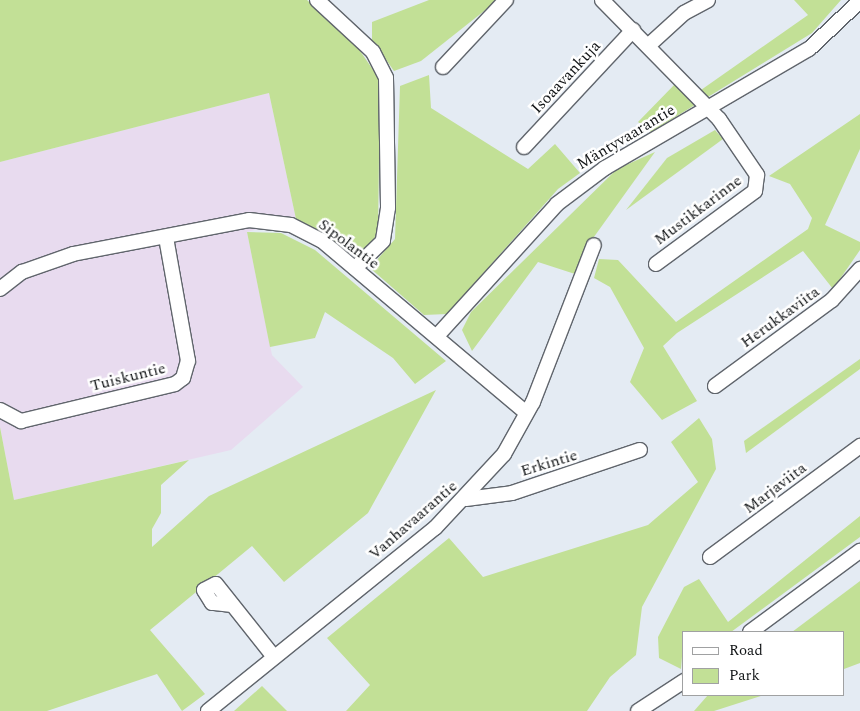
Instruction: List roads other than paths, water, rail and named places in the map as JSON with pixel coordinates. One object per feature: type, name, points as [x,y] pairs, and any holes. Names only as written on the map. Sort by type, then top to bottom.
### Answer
[{"type":"street","points":[[316,0],[374,52],[386,78],[388,208],[383,241],[355,268]]},
{"type":"street","points":[[443,67],[506,0]]},
{"type":"street","points":[[602,0],[649,45],[707,108]]},
{"type":"street","points":[[649,45],[684,13],[708,0]]},
{"type":"street","name":"Mäntyvaarantie","points":[[437,336],[557,204],[605,168],[809,49],[860,0]]},
{"type":"street","name":"Isoaavankuja","points":[[524,147],[633,30]]},
{"type":"street","name":"Mustikkarinne","points":[[656,264],[755,191],[758,184],[752,167],[707,108]]},
{"type":"street","name":"Sipolantie","points":[[0,289],[22,272],[54,259],[249,220],[291,225],[321,240],[525,412]]},
{"type":"street","name":"Tuiskuntie","points":[[0,410],[12,419],[28,420],[175,384],[183,378],[188,361],[166,238]]},
{"type":"street","name":"Vanhavaarantie","points":[[208,711],[466,499],[504,454],[525,412],[533,402],[594,245]]},
{"type":"street","name":"Herukkaviita","points":[[715,386],[832,300],[860,269]]},
{"type":"street","name":"Marjaviita","points":[[710,557],[860,446]]},
{"type":"street","name":"Erkintie","points":[[466,499],[512,493],[640,450]]},
{"type":"street","points":[[751,631],[860,551]]},
{"type":"street","points":[[232,605],[274,657]]},
{"type":"street","points":[[644,710],[682,682]]}]
